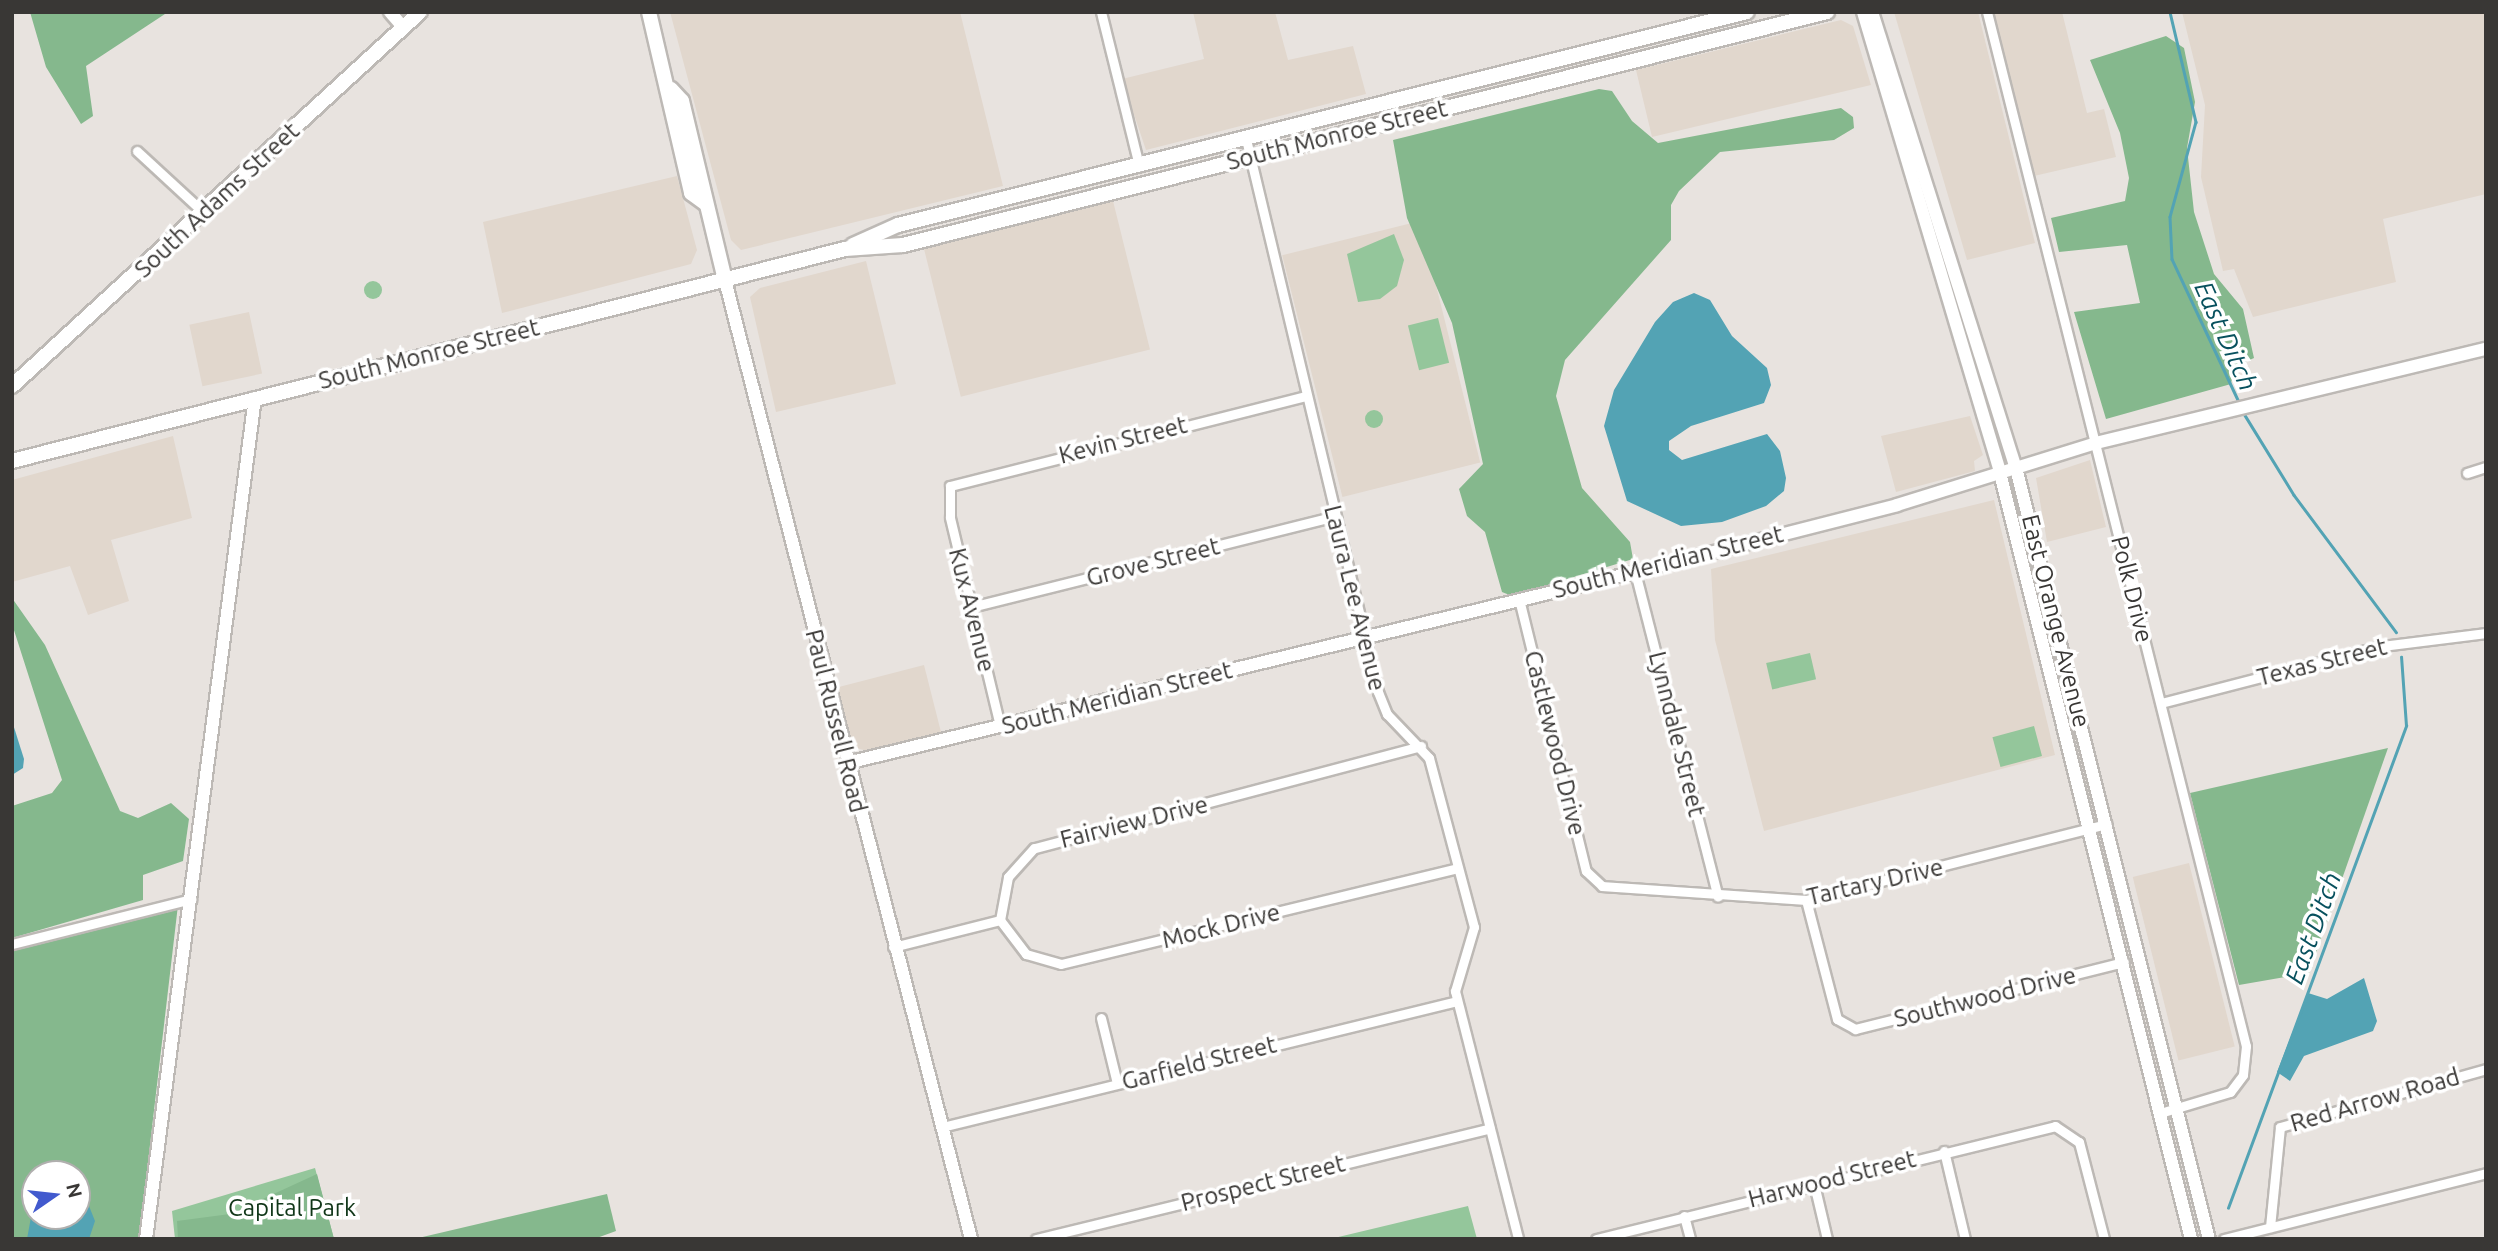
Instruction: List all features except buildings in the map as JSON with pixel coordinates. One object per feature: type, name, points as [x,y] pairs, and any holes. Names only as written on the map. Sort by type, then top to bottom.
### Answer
[{"type":"main road","name":"South Adams Street","points":[[12,386],[421,12]]},
{"type":"main road","name":"Paul Russell Road","points":[[649,12],[671,89],[682,101],[707,188],[705,203],[725,280]]},
{"type":"main road","name":"South Monroe Street","points":[[845,249],[890,227],[1747,12]]},
{"type":"main road","name":"South Monroe Street","points":[[12,461],[845,249],[933,237],[1827,12]]},
{"type":"main road","points":[[1056,187],[1060,205]]},
{"type":"main road","points":[[933,237],[946,213]]},
{"type":"street","points":[[390,12],[404,28]]},
{"type":"street","points":[[1101,12],[1139,166]]},
{"type":"street","name":"East Orange Avenue","points":[[1863,12],[2000,473],[2091,829],[2191,1239]]},
{"type":"street","name":"East Orange Avenue","points":[[1872,12],[2016,468],[2209,1239]]},
{"type":"street","name":"Polk Drive","points":[[1987,12],[2246,1046],[2243,1075],[2231,1092],[2160,1113]]},
{"type":"street","name":"Laura Lee Avenue","points":[[1247,139],[1363,638],[1382,705],[1421,747],[1435,773],[1474,937],[1456,972],[1457,1001],[1518,1239]]},
{"type":"street","points":[[137,151],[202,212]]},
{"type":"street","name":"Paul Russell Road","points":[[725,280],[893,947],[971,1239]]},
{"type":"street","name":"South Meridian Street","points":[[847,763],[1635,572],[2000,473],[2096,443],[2486,349]]},
{"type":"street","name":"Kevin Street","points":[[947,494],[970,478],[1306,396]]},
{"type":"street","points":[[146,1239],[255,398]]},
{"type":"street","points":[[2468,473],[2486,467]]},
{"type":"street","name":"Kux Avenue","points":[[947,494],[1000,726]]},
{"type":"street","name":"Grove Street","points":[[971,607],[1335,516]]},
{"type":"street","name":"Lynndale Street","points":[[1635,572],[1718,897]]},
{"type":"street","name":"Castlewood Drive","points":[[1519,599],[1586,871],[1597,883]]},
{"type":"street","name":"Texas Street","points":[[2161,703],[2382,646],[2421,639],[2486,633]]},
{"type":"street","name":"Fairview Drive","points":[[1000,920],[1008,877],[1034,848],[1421,747]]},
{"type":"street","name":"Tartary Drive","points":[[1597,883],[1718,897],[1806,900],[2107,824]]},
{"type":"street","name":"Mock Drive","points":[[1000,920],[1026,954],[1061,964],[1458,868]]},
{"type":"street","points":[[12,944],[191,899]]},
{"type":"street","name":"Southwood Drive","points":[[1806,900],[1831,1004],[1846,1027],[2124,962]]},
{"type":"street","points":[[893,947],[1000,920]]},
{"type":"street","name":"Garfield Street","points":[[942,1127],[1457,1001]]},
{"type":"street","points":[[1101,1018],[1117,1083]]},
{"type":"street","name":"Red Arrow Road","points":[[2270,1227],[2280,1127],[2486,1069]]},
{"type":"street","name":"Harwood Street","points":[[1596,1239],[2041,1127],[2068,1130],[2083,1152],[2104,1239]]},
{"type":"street","name":"Prospect Street","points":[[1036,1239],[1490,1128]]},
{"type":"street","points":[[1944,1151],[1965,1239]]},
{"type":"street","points":[[2224,1239],[2486,1173]]},
{"type":"street","points":[[1814,1184],[1827,1239]]},
{"type":"street","points":[[1684,1216],[1690,1239]]},
{"type":"shaded area","points":[[670,12],[960,12],[1003,186],[741,250],[731,240]]},
{"type":"shaded area","points":[[1193,12],[1275,12],[1288,60],[1353,46],[1366,94],[1146,150],[1122,79],[1204,59]]},
{"type":"shaded area","points":[[1894,12],[1978,12],[2035,243],[1967,260]]},
{"type":"shaded area","points":[[1993,12],[2062,12],[2087,113],[2104,109],[2116,157],[2034,176]]},
{"type":"shaded area","points":[[2182,12],[2486,12],[2486,194],[2383,219],[2396,282],[2253,317],[2234,269],[2223,271],[2201,177],[2205,105]]},
{"type":"shaded area","points":[[1841,20],[1853,26],[1871,85],[1652,137],[1636,70]]},
{"type":"shaded area","points":[[677,176],[697,250],[691,264],[502,313],[483,222]]},
{"type":"shaded area","points":[[1113,201],[1150,349],[961,397],[924,248]]},
{"type":"shaded area","points":[[1420,221],[1480,463],[1342,497],[1282,255]]},
{"type":"shaded area","points":[[866,261],[896,384],[776,412],[750,297],[760,288]]},
{"type":"shaded area","points":[[249,312],[262,374],[202,386],[189,325]]},
{"type":"shaded area","points":[[1970,416],[1983,455],[1974,461],[1975,471],[1896,492],[1881,436]]},
{"type":"shaded area","points":[[173,436],[192,518],[111,540],[129,601],[88,615],[70,566],[12,582],[12,480]]},
{"type":"shaded area","points":[[2090,460],[2106,527],[2047,542],[2036,478]]},
{"type":"shaded area","points":[[1994,500],[2055,755],[1764,831],[1715,640],[1711,569]]},
{"type":"shaded area","points":[[924,665],[942,736],[871,752],[853,747],[835,688]]},
{"type":"shaded area","points":[[2189,863],[2235,1046],[2178,1060],[2133,877]]},
{"type":"green space","points":[[30,12],[168,12],[86,66],[93,116],[81,124],[46,67]]},
{"type":"green space","points":[[2166,36],[2184,48],[2195,102],[2187,148],[2194,212],[2214,274],[2243,309],[2254,358],[2234,367],[2231,384],[2106,419],[2074,312],[2140,303],[2127,245],[2059,252],[2051,218],[2125,201],[2129,178],[2120,133],[2090,60]]},
{"type":"green space","points":[[1599,89],[1612,91],[1632,121],[1658,143],[1841,108],[1853,117],[1854,128],[1834,140],[1720,152],[1679,191],[1671,205],[1671,240],[1565,360],[1556,396],[1582,488],[1630,542],[1633,559],[1512,596],[1502,592],[1485,532],[1467,516],[1459,489],[1483,464],[1452,323],[1407,218],[1393,140]]},
{"type":"green space","points":[[1394,234],[1404,260],[1397,286],[1380,299],[1358,302],[1347,254]]},
{"type":"green space","points":[[369,281],[377,281],[382,290],[380,297],[369,299],[364,294],[364,286]]},
{"type":"green space","points":[[1438,318],[1449,363],[1419,370],[1408,325]]},
{"type":"green space","points":[[1370,410],[1378,410],[1383,419],[1381,426],[1370,428],[1365,423],[1365,415]]},
{"type":"green space","points":[[12,598],[45,645],[120,811],[138,818],[171,803],[189,819],[183,861],[143,875],[143,900],[12,938],[12,806],[52,793],[62,780],[12,624]]},
{"type":"green space","points":[[1810,653],[1816,679],[1772,689],[1766,663]]},
{"type":"green space","points":[[2034,726],[2042,756],[2000,767],[1992,737]]},
{"type":"green space","points":[[2388,748],[2309,973],[2239,985],[2190,793]]},
{"type":"green space","points":[[178,905],[139,1239],[12,1239],[12,949]]},
{"type":"green space","name":"Capital Park","points":[[315,1168],[334,1239],[175,1239],[172,1211]]},
{"type":"green space","name":"Capital Park","points":[[317,1174],[334,1239],[178,1239],[177,1221],[230,1214]]},
{"type":"green space","name":"Capital Park","points":[[607,1194],[616,1231],[594,1239],[414,1239]]},
{"type":"green space","points":[[1468,1206],[1477,1239],[1330,1239]]},
{"type":"water","points":[[1694,293],[1710,300],[1732,336],[1767,368],[1771,385],[1764,403],[1691,426],[1669,441],[1669,450],[1682,460],[1767,434],[1780,451],[1786,478],[1784,491],[1766,506],[1722,522],[1681,526],[1627,501],[1604,426],[1614,390],[1655,322],[1673,302]]},
{"type":"water","points":[[12,721],[24,759],[23,768],[12,775]]},
{"type":"water","points":[[2364,978],[2377,1021],[2373,1031],[2304,1056],[2290,1081],[2277,1072],[2308,993],[2327,999]]},
{"type":"water","points":[[91,1211],[95,1221],[89,1239],[27,1239],[29,1230],[91,1230]]},
{"type":"waterway","name":"East Ditch","points":[[2170,12],[2196,122],[2170,217],[2172,259],[2241,406]]},
{"type":"waterway","name":"East Ditch","points":[[2243,412],[2294,495],[2396,632]]},
{"type":"waterway","name":"East Ditch","points":[[2228,1208],[2406,726],[2401,657]]}]
